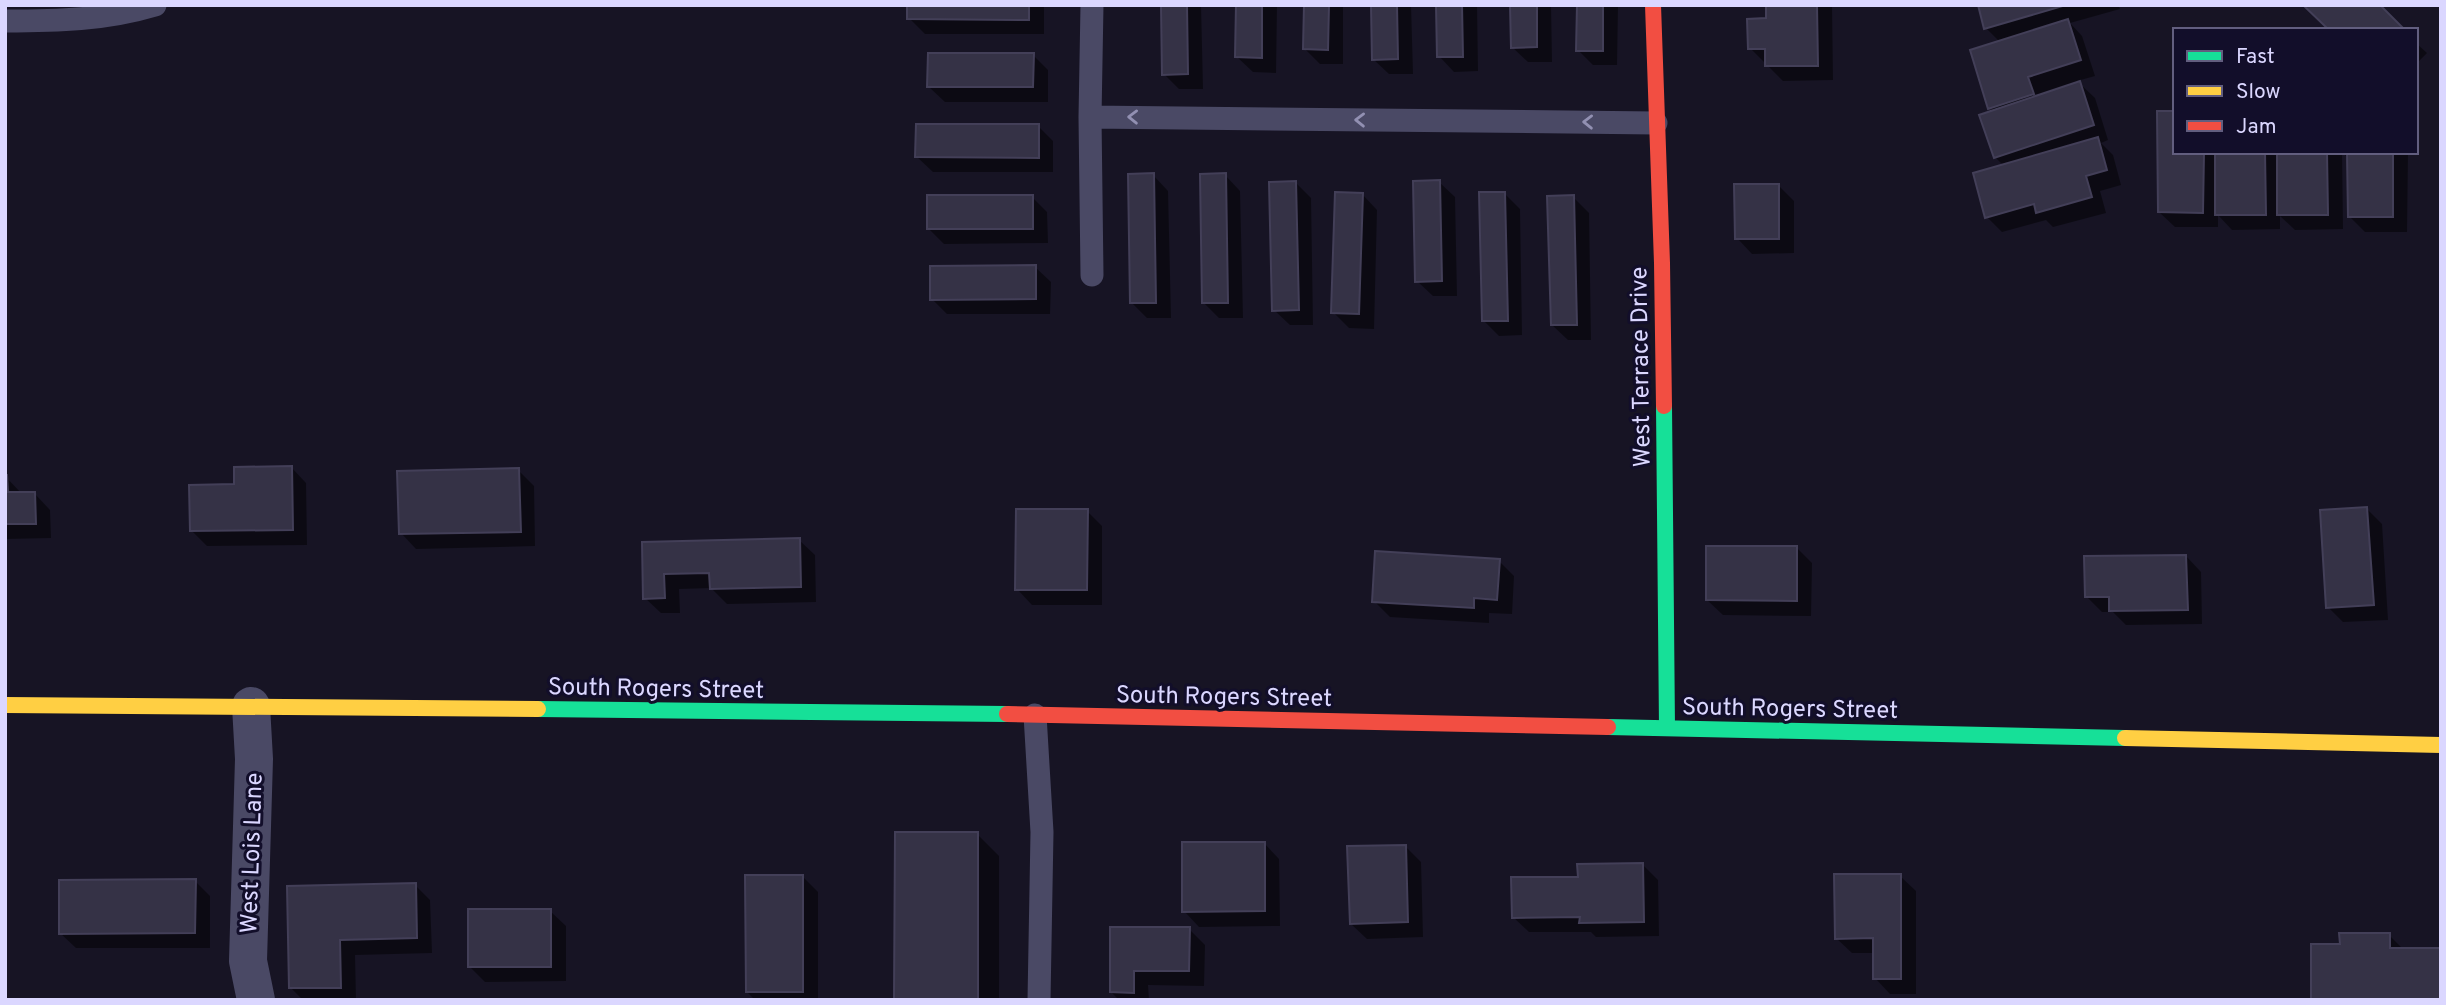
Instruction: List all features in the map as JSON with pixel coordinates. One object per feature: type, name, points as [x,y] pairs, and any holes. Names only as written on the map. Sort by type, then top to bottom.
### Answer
[{"type":"street","name":"West Terrace Drive","points":[[1653,5],[1662,263],[1667,728]]},
{"type":"street","name":"South Rogers Street","points":[[5,705],[1035,715],[2441,745]]},
{"type":"street","name":"West Lois Lane","points":[[251,706],[254,759],[248,961],[256,1000]]},
{"type":"lane","points":[[5,21],[78,20],[127,13],[155,5]]},
{"type":"lane","points":[[1092,5],[1092,275]]},
{"type":"lane","points":[[1090,117],[1656,123]]},
{"type":"lane","points":[[1035,715],[1042,832],[1039,1000]]},
{"type":"building","points":[[907,5],[1029,5],[1029,20],[907,19]]},
{"type":"building","points":[[1161,5],[1187,5],[1188,74],[1162,75]]},
{"type":"building","points":[[1236,5],[1262,5],[1262,58],[1235,57]]},
{"type":"building","points":[[1304,5],[1329,5],[1328,50],[1303,49]]},
{"type":"building","points":[[1371,5],[1397,5],[1398,59],[1372,60]]},
{"type":"building","points":[[1436,5],[1462,5],[1463,57],[1437,57]]},
{"type":"building","points":[[1510,5],[1537,5],[1537,47],[1511,48]]},
{"type":"building","points":[[1577,5],[1603,5],[1603,51],[1576,51]]},
{"type":"building","points":[[1766,5],[1817,5],[1818,66],[1765,66],[1765,49],[1748,49],[1747,19],[1766,18]]},
{"type":"building","points":[[1978,5],[2066,5],[1984,29]]},
{"type":"building","points":[[2303,5],[2380,5],[2403,28],[2327,28]]},
{"type":"building","points":[[2068,19],[2081,60],[2028,77],[2034,94],[1988,109],[1970,50]]},
{"type":"building","points":[[928,53],[1034,53],[1033,87],[927,87]]},
{"type":"building","points":[[2080,81],[2094,125],[1994,158],[1979,115]]},
{"type":"building","points":[[2157,111],[2173,111],[2173,154],[2204,154],[2203,213],[2158,212]]},
{"type":"building","points":[[916,124],[1039,124],[1039,158],[915,157]]},
{"type":"building","points":[[2098,137],[2107,170],[2086,176],[2092,197],[2036,213],[2034,204],[1985,218],[1973,173]]},
{"type":"building","points":[[2215,154],[2265,154],[2266,215],[2215,215]]},
{"type":"building","points":[[2277,154],[2327,154],[2328,215],[2277,215]]},
{"type":"building","points":[[2347,154],[2393,154],[2393,217],[2348,217]]},
{"type":"building","points":[[1154,173],[1156,303],[1130,303],[1128,174]]},
{"type":"building","points":[[1226,173],[1228,303],[1202,303],[1200,174]]},
{"type":"building","points":[[1440,180],[1442,281],[1415,282],[1413,181]]},
{"type":"building","points":[[1296,181],[1299,310],[1272,311],[1269,182]]},
{"type":"building","points":[[1734,184],[1779,184],[1779,239],[1735,239]]},
{"type":"building","points":[[1335,192],[1363,193],[1359,314],[1331,313]]},
{"type":"building","points":[[1479,192],[1505,192],[1508,321],[1482,321]]},
{"type":"building","points":[[927,195],[1033,195],[1033,229],[927,229]]},
{"type":"building","points":[[1574,195],[1577,325],[1551,325],[1547,196]]},
{"type":"building","points":[[1036,265],[1036,299],[930,300],[930,266]]},
{"type":"building","points":[[292,466],[293,530],[190,531],[189,485],[234,484],[234,467]]},
{"type":"building","points":[[519,468],[521,532],[399,534],[397,471]]},
{"type":"building","points":[[5,475],[8,492],[35,492],[36,524],[5,524]]},
{"type":"building","points":[[2367,507],[2374,605],[2326,608],[2320,510]]},
{"type":"building","points":[[1016,509],[1088,509],[1087,590],[1015,590]]},
{"type":"building","points":[[800,538],[801,587],[710,589],[709,573],[664,574],[665,598],[643,599],[642,542]]},
{"type":"building","points":[[1706,546],[1797,546],[1797,601],[1706,600]]},
{"type":"building","points":[[1375,551],[1500,559],[1497,600],[1474,598],[1474,608],[1372,602]]},
{"type":"building","points":[[2186,555],[2188,610],[2109,611],[2109,597],[2085,597],[2084,556]]},
{"type":"building","points":[[895,832],[978,832],[978,1000],[894,1000]]},
{"type":"building","points":[[1182,842],[1265,842],[1265,911],[1182,912]]},
{"type":"building","points":[[1406,845],[1408,922],[1350,924],[1347,846]]},
{"type":"building","points":[[1643,863],[1644,922],[1579,923],[1580,917],[1512,918],[1511,877],[1578,877],[1577,864]]},
{"type":"building","points":[[1834,874],[1901,874],[1901,979],[1873,979],[1873,938],[1835,939]]},
{"type":"building","points":[[745,875],[803,875],[803,992],[746,992]]},
{"type":"building","points":[[196,879],[195,933],[59,934],[59,880]]},
{"type":"building","points":[[416,883],[417,938],[340,940],[341,988],[289,988],[287,886]]},
{"type":"building","points":[[468,909],[551,909],[551,967],[468,967]]},
{"type":"building","points":[[1110,927],[1190,927],[1189,971],[1134,971],[1134,993],[1110,992]]},
{"type":"building","points":[[2339,933],[2390,933],[2390,948],[2441,948],[2441,1000],[2311,1000],[2311,944],[2340,944]]},
{"type":"traffic: fast","points":[[1664,406],[1667,728]]},
{"type":"traffic: fast","points":[[538,709],[1007,714]]},
{"type":"traffic: fast","points":[[1608,727],[2125,738]]},
{"type":"traffic: slow","points":[[5,705],[538,709]]},
{"type":"traffic: slow","points":[[2125,738],[2441,745]]},
{"type":"traffic: jam","points":[[1653,5],[1664,406]]},
{"type":"traffic: jam","points":[[1007,714],[1608,727]]}]
